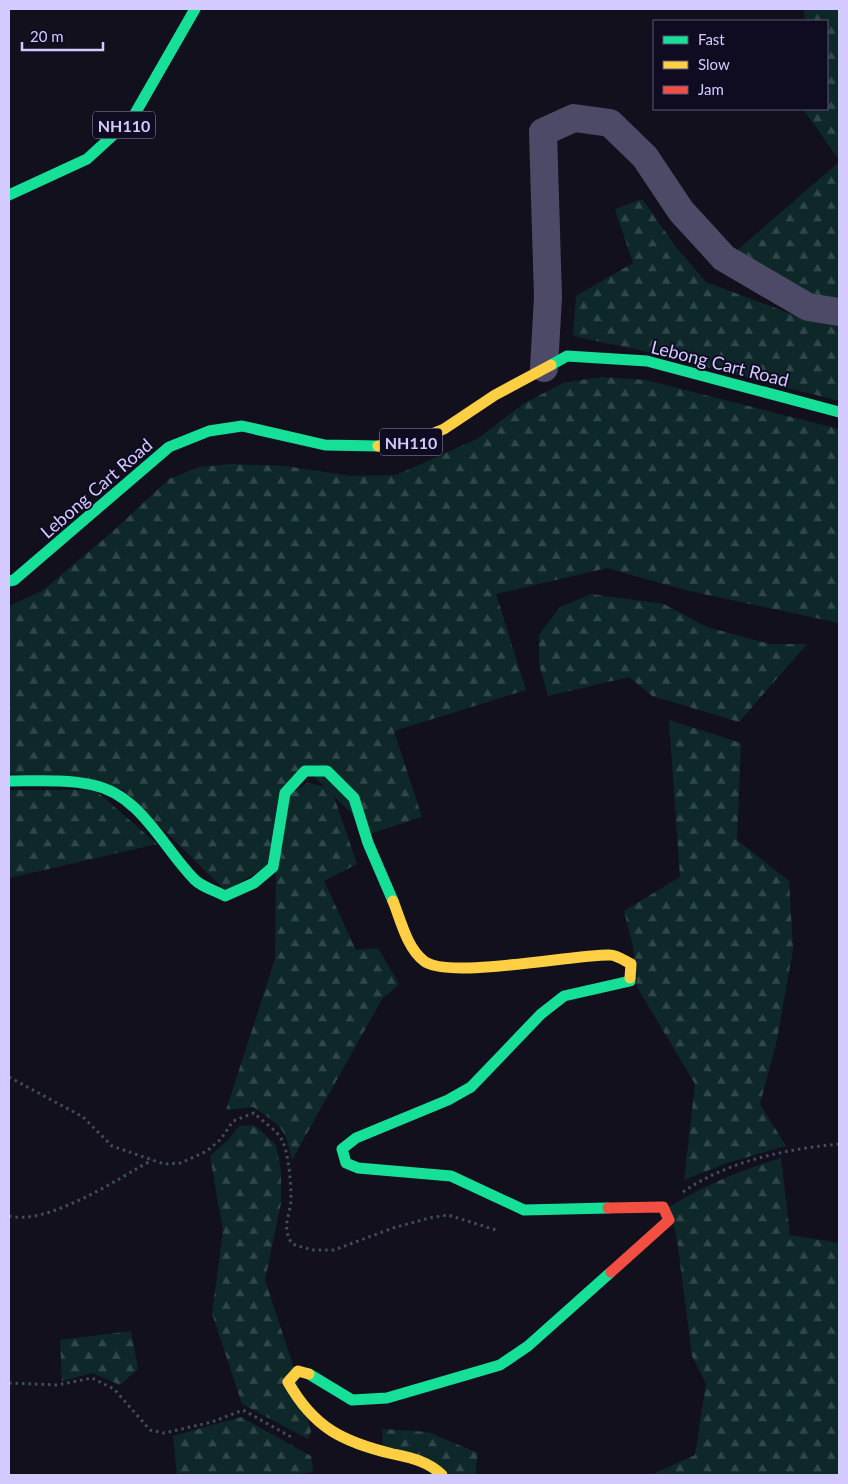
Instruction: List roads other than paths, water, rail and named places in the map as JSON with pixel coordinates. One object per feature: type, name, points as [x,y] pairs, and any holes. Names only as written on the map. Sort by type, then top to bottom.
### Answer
[{"type":"main road","name":"NH110","points":[[9,196],[87,159],[132,117],[195,9]]},
{"type":"main road","name":"Lebong Cart Road","points":[[9,581],[14,580],[48,553],[169,447],[209,431],[242,426],[326,445],[402,446],[444,429],[495,395],[566,356],[647,361],[839,412]]},
{"type":"main road","points":[[9,781],[50,781],[94,785],[124,799],[150,824],[196,882],[226,896],[254,883],[273,867],[285,793],[305,771],[327,771],[354,798],[368,843],[413,950],[426,963],[446,968],[516,965],[612,955],[631,964],[630,981],[564,996],[535,1020],[471,1087],[448,1100],[356,1138],[342,1148],[346,1163],[358,1169],[433,1172],[453,1176],[524,1210],[662,1207],[669,1220],[528,1346],[500,1364],[387,1398],[352,1400],[314,1375],[298,1371],[288,1382],[298,1402],[321,1426],[352,1444],[420,1460],[442,1475]]},
{"type":"street","points":[[544,368],[548,297],[543,132],[574,118],[610,123],[645,157],[681,210],[724,258],[808,307],[839,312]]}]
